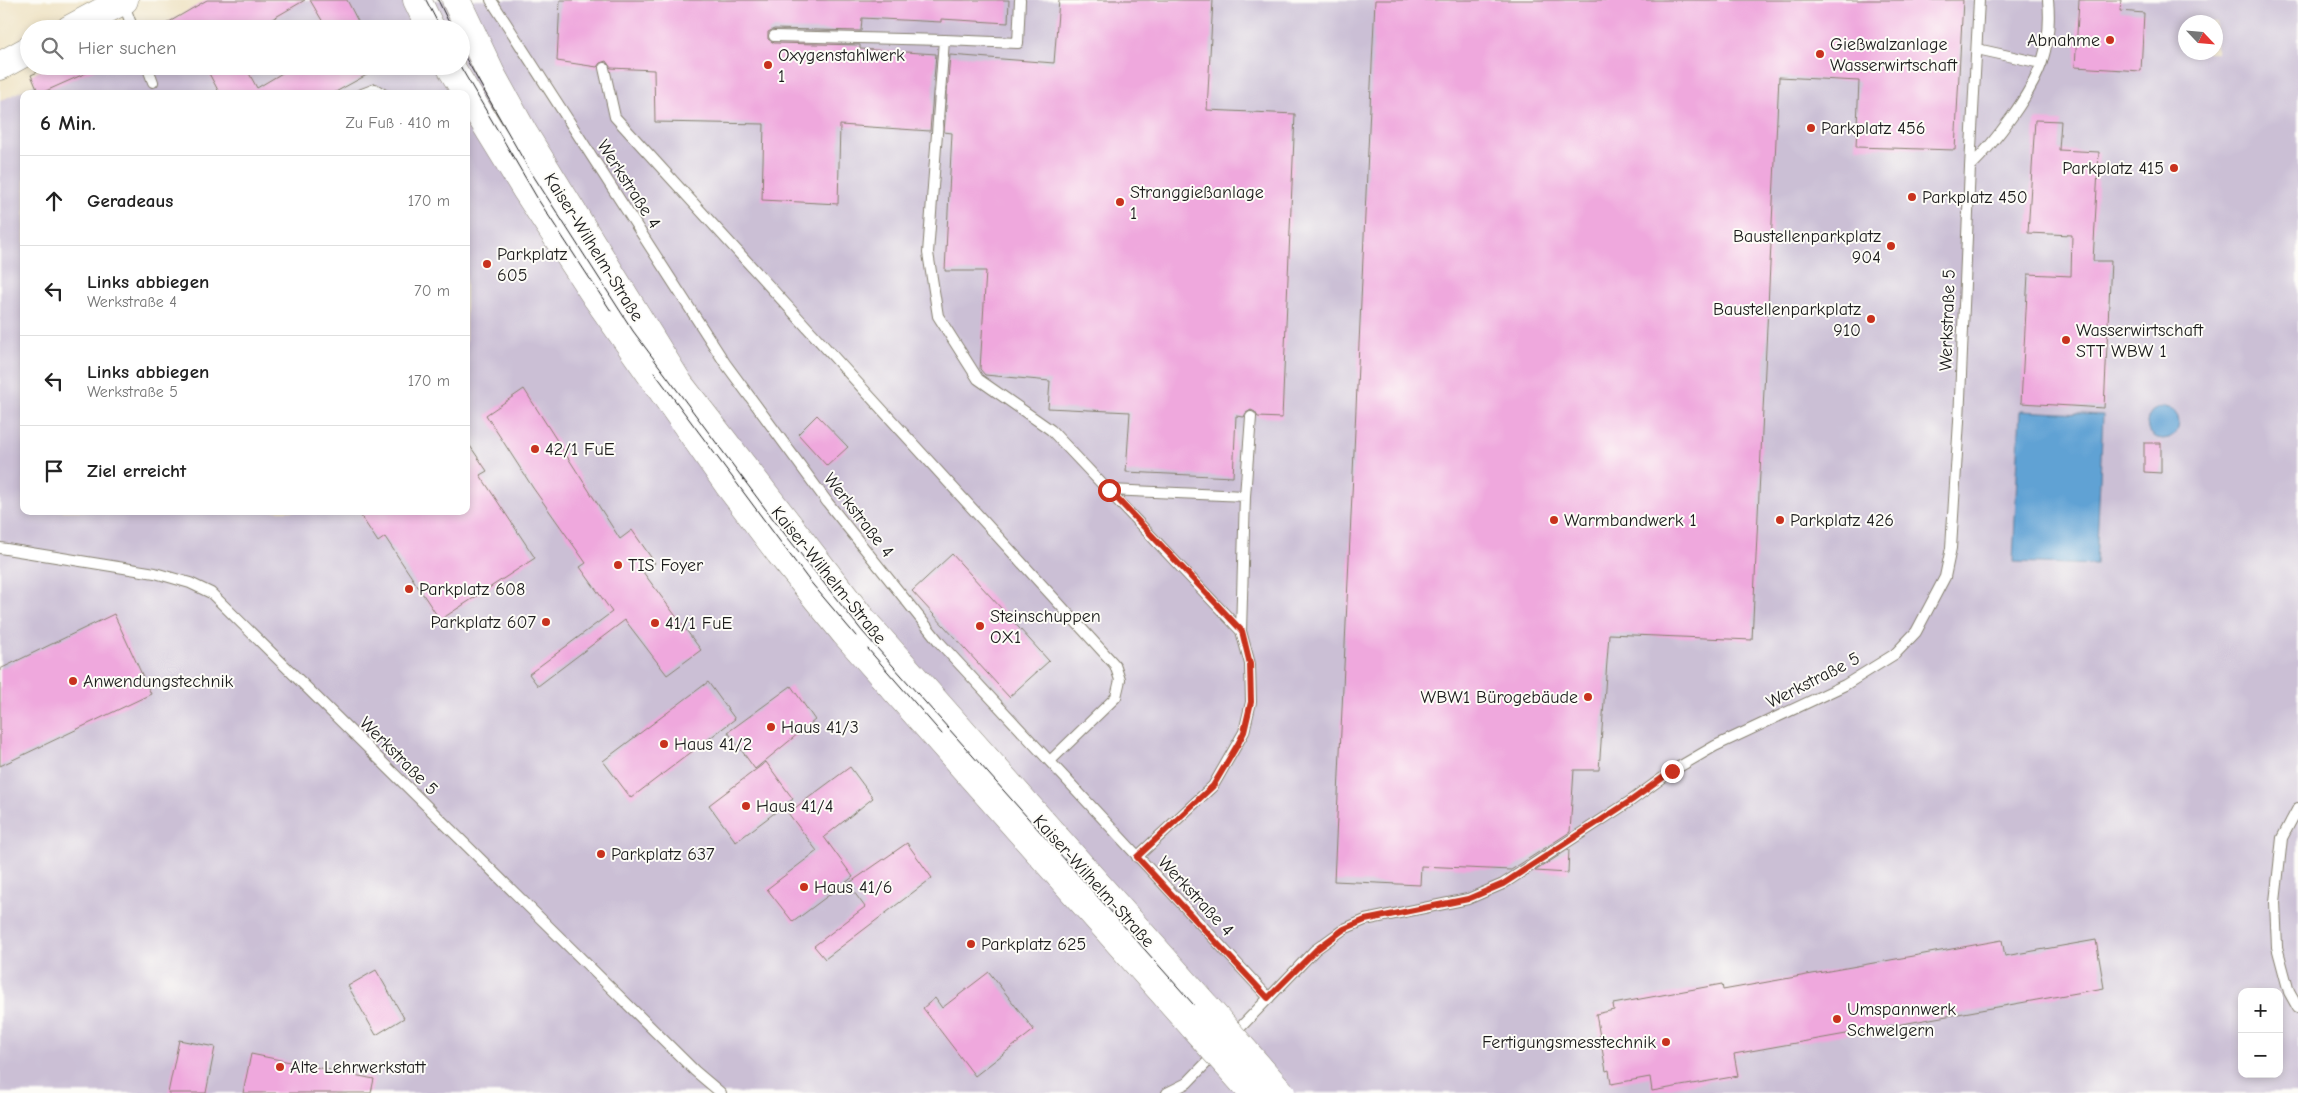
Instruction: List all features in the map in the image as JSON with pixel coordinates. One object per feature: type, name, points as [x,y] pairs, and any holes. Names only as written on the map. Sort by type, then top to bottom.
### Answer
[{"type":"main road","points":[[87,20],[124,0]]},
{"type":"main road","points":[[417,0],[427,20]]},
{"type":"main road","name":"Kaiser-Wilhelm-Straße","points":[[456,0],[465,20]]},
{"type":"main road","name":"Kaiser-Wilhelm-Straße","points":[[470,30],[491,74],[524,134],[680,384],[860,617],[1200,1017],[1253,1093]]},
{"type":"main road","points":[[0,66],[20,55]]},
{"type":"main road","name":"Kaiser-Wilhelm-Straße","points":[[456,75],[465,90]]},
{"type":"main road","name":"Kaiser-Wilhelm-Straße","points":[[470,99],[525,188],[597,298],[728,484],[780,553],[845,633],[1200,1017],[1282,1093]]},
{"type":"lane","points":[[124,0],[130,20]]},
{"type":"lane","name":"Werkstraße 4","points":[[491,0],[731,371],[828,503],[940,643],[1268,998]]},
{"type":"lane","points":[[774,36],[1018,43],[1020,0]]},
{"type":"lane","name":"Werkstraße 5","points":[[1167,1093],[1187,1083],[1316,950],[1344,929],[1365,920],[1468,899],[1503,884],[1632,800],[1672,771],[1715,746],[1845,685],[1896,654],[1916,632],[1945,577],[1951,548],[1959,421],[1979,0]]},
{"type":"lane","points":[[1970,167],[1991,146],[2026,92],[2042,63],[2047,42],[2048,0]]},
{"type":"lane","points":[[944,40],[928,253],[938,316],[978,379],[1051,430],[1242,631]]},
{"type":"lane","points":[[1977,49],[2042,63]]},
{"type":"lane","points":[[604,68],[615,117],[1115,665],[1120,680],[1116,697],[1050,762]]},
{"type":"lane","points":[[150,75],[153,82]]},
{"type":"lane","points":[[1137,857],[1213,786],[1244,732],[1251,702],[1250,664],[1242,631],[1250,417]]},
{"type":"lane","points":[[1109,490],[1246,496]]},
{"type":"lane","name":"Werkstraße 5","points":[[0,548],[155,573],[190,583],[211,593],[695,1071],[721,1093]]},
{"type":"lane","points":[[2298,808],[2282,838],[2275,902],[2277,947],[2289,992],[2298,1008]]},
{"type":"shaded area","points":[[207,0],[2298,0],[2298,1093],[0,1093],[0,101],[20,92],[20,515],[470,515],[470,90],[23,90],[55,75],[470,75],[470,20],[172,20]]},
{"type":"water","points":[[2163,407],[2169,408],[2174,412],[2178,417],[2178,429],[2174,434],[2169,438],[2163,439],[2157,438],[2152,434],[2148,429],[2147,423],[2148,417],[2152,412],[2157,408]]},
{"type":"water","points":[[2020,411],[2103,415],[2096,565],[2013,562]]},
{"type":"building","points":[[207,0],[305,0],[271,20],[173,20]]},
{"type":"building","points":[[310,0],[347,0],[357,20],[322,20]]},
{"type":"building","name":"Oxygenstahlwerk 1","points":[[560,0],[1009,0],[1008,23],[941,19],[941,22],[862,18],[861,31],[774,29],[768,32],[768,39],[774,43],[860,45],[860,49],[936,54],[930,131],[840,125],[838,204],[762,200],[764,124],[655,122],[654,70],[611,68],[606,61],[600,63],[597,67],[557,61]]},
{"type":"building","name":"Stranggießanlage 1","points":[[1059,0],[1213,0],[1207,110],[1295,114],[1282,418],[1258,417],[1251,410],[1244,417],[1236,416],[1233,477],[1126,472],[1130,412],[1048,408],[1050,381],[985,375],[980,369],[986,271],[945,271],[952,133],[944,132],[950,55],[1054,63]]},
{"type":"building","name":"Warmbandwerk 1","points":[[1375,0],[1963,0],[1955,150],[1856,147],[1859,81],[1779,77],[1752,640],[1609,634],[1599,770],[1574,770],[1570,832],[1511,870],[1421,866],[1420,885],[1334,881]]},
{"type":"building","name":"Abnahme","points":[[2079,0],[2121,0],[2120,11],[2144,13],[2141,71],[2075,67]]},
{"type":"building","points":[[31,75],[82,75],[48,90],[37,90]]},
{"type":"building","points":[[210,75],[250,75],[257,88],[279,75],[367,75],[339,90],[218,90]]},
{"type":"building","name":"Wasserwirtschaft STT WBW 1","points":[[2035,120],[2061,121],[2059,150],[2099,152],[2093,261],[2111,261],[2104,408],[2021,403],[2028,274],[2071,276],[2072,235],[2028,233]]},
{"type":"building","points":[[524,389],[620,539],[632,530],[655,563],[643,572],[701,650],[667,675],[625,620],[538,686],[529,674],[612,612],[580,567],[586,563],[533,488],[486,415]]},
{"type":"building","points":[[817,415],[848,447],[827,466],[798,434]]},
{"type":"building","points":[[2144,443],[2161,443],[2161,473],[2144,472]]},
{"type":"building","points":[[470,446],[487,471],[480,475],[535,558],[440,620],[385,537],[378,542],[361,516],[470,515]]},
{"type":"building","name":"Steinschuppen OX1","points":[[952,554],[1049,661],[1009,697],[912,591]]},
{"type":"building","name":"Anwendungstechnik","points":[[114,614],[151,694],[0,766],[0,669]]},
{"type":"building","name":"Haus 41/2","points":[[708,682],[735,719],[631,798],[603,761]]},
{"type":"building","name":"Haus 41/3","points":[[791,686],[815,720],[755,769],[728,732]]},
{"type":"building","name":"Haus 41/4","points":[[766,762],[793,799],[736,842],[709,805]]},
{"type":"building","points":[[850,767],[873,798],[824,837],[853,877],[793,922],[767,889],[817,851],[788,813]]},
{"type":"building","points":[[907,843],[932,878],[825,959],[814,946],[865,907],[848,884]]},
{"type":"building","points":[[1569,849],[1568,873],[1535,871]]},
{"type":"building","name":"Umspannwerk Schwelgern","points":[[2002,940],[2005,956],[2096,940],[2104,988],[1734,1054],[1738,1076],[1652,1091],[1650,1077],[1611,1084],[1609,1070],[1606,1071],[1596,1014],[1614,1010],[1613,1004],[1722,984],[1723,990]]},
{"type":"building","points":[[376,970],[404,1018],[376,1035],[348,986]]},
{"type":"building","points":[[989,972],[1034,1030],[975,1076],[923,1008],[935,998],[942,1008]]},
{"type":"building","points":[[179,1040],[215,1047],[206,1093],[168,1093]]},
{"type":"building","name":"Alte Lehrwerkstatt","points":[[251,1054],[374,1079],[371,1093],[243,1093]]},
{"type":"tram line","points":[[426,0],[436,20]]},
{"type":"tram line","points":[[438,0],[448,20]]},
{"type":"tram line","points":[[470,66],[527,166],[633,331],[776,523],[862,631],[1272,1093]]},
{"type":"tram line","points":[[465,75],[539,201],[611,311]]},
{"type":"tram line","points":[[654,372],[808,579],[856,636]]},
{"type":"tram line","points":[[868,649],[942,734]]},
{"type":"place","name":"Abnahme","points":[[2110,40]]},
{"type":"place","name":"Gießwalzanlage Wasserwirtschaft","points":[[1820,54]]},
{"type":"place","name":"Oxygenstahlwerk 1","points":[[768,65]]},
{"type":"place","name":"Parkplatz 456","points":[[1811,128]]},
{"type":"place","name":"Parkplatz 415","points":[[2174,168]]},
{"type":"place","name":"Parkplatz 450","points":[[1912,197]]},
{"type":"place","name":"Stranggießanlage 1","points":[[1120,202]]},
{"type":"place","name":"Baustellenparkplatz 904","points":[[1891,246]]},
{"type":"place","name":"Parkplatz 605","points":[[487,264]]},
{"type":"place","name":"Baustellenparkplatz 910","points":[[1871,319]]},
{"type":"place","name":"Wasserwirtschaft STT WBW 1","points":[[2066,340]]},
{"type":"place","name":"42/1 FuE","points":[[535,449]]},
{"type":"place","name":"Warmbandwerk 1","points":[[1554,520]]},
{"type":"place","name":"Parkplatz 426","points":[[1780,520]]},
{"type":"place","name":"TIS Foyer","points":[[618,565]]},
{"type":"place","name":"Parkplatz 608","points":[[409,589]]},
{"type":"place","name":"Parkplatz 607","points":[[546,622]]},
{"type":"place","name":"41/1 FuE","points":[[655,623]]},
{"type":"place","name":"Steinschuppen OX1","points":[[980,626]]},
{"type":"place","name":"Anwendungstechnik","points":[[73,681]]},
{"type":"place","name":"WBW1 Bürogebäude","points":[[1588,697]]},
{"type":"place","name":"Haus 41/3","points":[[771,727]]},
{"type":"place","name":"Haus 41/2","points":[[664,744]]},
{"type":"place","name":"Haus 41/4","points":[[746,806]]},
{"type":"place","name":"Parkplatz 637","points":[[601,854]]},
{"type":"place","name":"Haus 41/6","points":[[804,887]]},
{"type":"place","name":"Parkplatz 625","points":[[971,944]]},
{"type":"place","name":"Umspannwerk Schwelgern","points":[[1837,1019]]},
{"type":"place","name":"Fertigungsmesstechnik","points":[[1666,1042]]},
{"type":"place","name":"Alte Lehrwerkstatt","points":[[280,1067]]},
{"type":"route","points":[[1109,490],[1242,631],[1250,664],[1251,702],[1244,732],[1213,786],[1137,857],[1268,998],[1316,950],[1344,929],[1365,920],[1468,899],[1503,884],[1632,800],[1672,771]]}]
